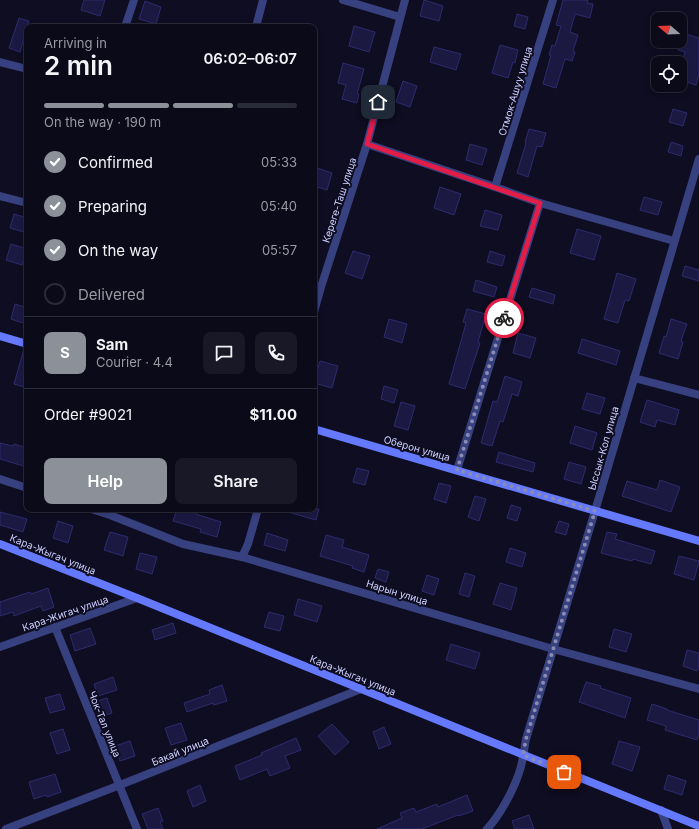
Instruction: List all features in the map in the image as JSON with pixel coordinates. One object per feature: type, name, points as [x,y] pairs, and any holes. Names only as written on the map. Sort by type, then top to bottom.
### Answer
[{"type":"street","points":[[126,24],[134,0]]},
{"type":"street","points":[[257,24],[263,0]]},
{"type":"street","points":[[343,0],[400,16]]},
{"type":"street","name":"Кереге-Таш улица","points":[[318,286],[367,144],[405,0]]},
{"type":"street","name":"Отмок-Ашуу улица","points":[[495,187],[553,0]]},
{"type":"street","points":[[0,62],[24,68]]},
{"type":"street","points":[[367,144],[540,203],[674,241]]},
{"type":"street","name":"Ыссык-Кол улица","points":[[487,829],[494,826],[519,772],[526,739],[699,159]]},
{"type":"street","points":[[0,196],[24,202]]},
{"type":"street","points":[[457,470],[540,203]]},
{"type":"street","points":[[0,336],[24,343]]},
{"type":"street","points":[[634,378],[699,395]]},
{"type":"street","name":"Оберон улица","points":[[317,429],[699,541]]},
{"type":"street","points":[[0,479],[24,487]]},
{"type":"street","name":"Нарын улица","points":[[100,512],[183,544],[242,557],[553,649],[699,689]]},
{"type":"street","points":[[242,557],[248,544],[257,512]]},
{"type":"street","name":"Кара-Жыгач улица","points":[[0,544],[699,826]]},
{"type":"street","name":"Кара-Жигач улица","points":[[0,647],[137,598]]},
{"type":"street","name":"Чок-Тал улица","points":[[55,627],[137,829]]},
{"type":"street","name":"Бакай улица","points":[[6,829],[361,689]]},
{"type":"street","points":[[661,810],[668,829]]},
{"type":"building","points":[[84,0],[105,0],[100,16],[81,10]]},
{"type":"building","points":[[424,0],[443,6],[439,21],[420,16]]},
{"type":"building","points":[[563,0],[588,0],[587,3],[593,4],[590,18],[575,14],[570,32],[578,35],[573,51],[575,52],[572,61],[565,59],[556,88],[543,84],[551,55],[549,55],[552,45],[555,46],[561,26],[556,25]]},
{"type":"building","points":[[145,1],[161,7],[156,24],[139,19]]},
{"type":"building","points":[[517,14],[528,17],[525,29],[514,26]]},
{"type":"building","points":[[19,18],[29,21],[28,24],[24,24],[24,38],[20,52],[9,48]]},
{"type":"building","points":[[354,26],[375,32],[369,52],[349,46]]},
{"type":"building","points":[[687,34],[699,38],[699,73],[696,85],[687,82],[687,56],[684,56],[685,52],[678,50],[679,48],[687,48]]},
{"type":"building","points":[[500,45],[518,50],[515,63],[513,62],[508,78],[492,73]]},
{"type":"building","points":[[434,47],[461,54],[456,70],[430,62]]},
{"type":"building","points":[[343,63],[364,69],[357,94],[359,94],[357,103],[342,99],[346,85],[338,83]]},
{"type":"building","points":[[403,81],[417,86],[410,107],[396,102]]},
{"type":"building","points":[[673,109],[687,113],[683,126],[669,122]]},
{"type":"building","points":[[529,129],[546,133],[542,147],[537,146],[528,177],[517,173]]},
{"type":"building","points":[[671,142],[683,146],[681,156],[668,152]]},
{"type":"building","points":[[470,144],[487,149],[482,165],[466,160]]},
{"type":"building","points":[[317,168],[332,173],[327,190],[317,187]]},
{"type":"building","points":[[440,187],[461,194],[454,215],[434,208]]},
{"type":"building","points":[[644,197],[662,202],[658,215],[640,210]]},
{"type":"building","points":[[485,210],[502,215],[498,230],[480,226]]},
{"type":"building","points":[[14,214],[24,217],[24,232],[10,228]]},
{"type":"building","points":[[577,229],[601,236],[594,260],[570,253]]},
{"type":"building","points":[[11,244],[24,248],[24,259],[22,265],[6,260]]},
{"type":"building","points":[[353,251],[370,256],[362,279],[345,273]]},
{"type":"building","points":[[490,251],[505,256],[502,266],[487,262]]},
{"type":"building","points":[[685,266],[699,270],[699,281],[682,276]]},
{"type":"building","points":[[617,273],[636,279],[629,301],[625,300],[618,323],[604,319]]},
{"type":"building","points":[[476,280],[497,287],[494,297],[473,291]]},
{"type":"building","points":[[532,288],[555,295],[553,304],[529,297]]},
{"type":"building","points":[[15,304],[24,307],[23,323],[11,319]]},
{"type":"building","points":[[467,309],[486,314],[478,342],[480,343],[465,389],[449,384],[466,323],[463,322]]},
{"type":"building","points":[[389,319],[407,324],[402,343],[384,337]]},
{"type":"building","points":[[671,319],[687,324],[681,341],[683,342],[678,359],[659,353],[664,336],[666,337]]},
{"type":"building","points":[[518,333],[536,338],[530,358],[513,353]]},
{"type":"building","points":[[582,339],[620,351],[616,365],[578,353]]},
{"type":"building","points":[[24,349],[24,387],[14,384]]},
{"type":"building","points":[[320,361],[338,366],[332,388],[317,384],[317,372]]},
{"type":"building","points":[[505,376],[522,382],[518,396],[512,394],[503,422],[500,421],[492,446],[481,443],[493,401],[497,402]]},
{"type":"building","points":[[384,386],[398,390],[394,403],[381,399]]},
{"type":"building","points":[[587,393],[605,398],[600,414],[582,409]]},
{"type":"building","points":[[647,400],[679,410],[675,425],[657,420],[655,427],[640,422]]},
{"type":"building","points":[[401,402],[415,406],[408,430],[394,426]]},
{"type":"building","points":[[575,426],[597,433],[592,450],[570,443]]},
{"type":"building","points":[[0,443],[13,446],[14,444],[24,447],[24,466],[0,459]]},
{"type":"building","points":[[499,452],[535,463],[533,472],[496,462]]},
{"type":"building","points":[[569,462],[586,467],[581,484],[564,479]]},
{"type":"building","points":[[357,468],[369,471],[365,485],[353,482]]},
{"type":"building","points":[[660,480],[680,487],[671,512],[622,496],[627,481],[657,490]]},
{"type":"building","points":[[439,483],[451,486],[446,503],[434,499]]},
{"type":"building","points":[[475,496],[486,499],[479,521],[468,517]]},
{"type":"building","points":[[511,505],[521,508],[517,521],[507,518]]},
{"type":"building","points":[[317,509],[319,509],[316,520],[288,512],[317,512]]},
{"type":"building","points":[[0,512],[27,519],[23,532],[0,525]]},
{"type":"building","points":[[176,512],[197,512],[196,514],[221,522],[217,537],[200,532],[201,529],[173,521]]},
{"type":"building","points":[[58,521],[73,526],[68,543],[53,538]]},
{"type":"building","points":[[559,521],[569,524],[566,535],[555,532]]},
{"type":"building","points":[[110,532],[128,537],[123,556],[104,550]]},
{"type":"building","points":[[607,532],[617,534],[615,539],[655,551],[651,564],[601,553]]},
{"type":"building","points":[[267,533],[288,540],[285,551],[264,545]]},
{"type":"building","points":[[326,535],[344,540],[342,547],[369,555],[364,572],[352,568],[353,566],[320,556]]},
{"type":"building","points":[[510,548],[526,553],[522,567],[506,562]]},
{"type":"building","points":[[140,553],[157,557],[152,574],[136,569]]},
{"type":"building","points":[[679,556],[699,561],[694,580],[674,574]]},
{"type":"building","points":[[378,569],[389,572],[386,582],[375,578]]},
{"type":"building","points":[[465,573],[475,576],[469,597],[459,594]]},
{"type":"building","points":[[427,575],[439,579],[434,595],[422,591]]},
{"type":"building","points":[[500,583],[517,588],[511,610],[493,604]]},
{"type":"building","points":[[48,588],[54,607],[43,611],[41,606],[14,616],[13,612],[0,616],[0,602]]},
{"type":"building","points":[[298,599],[322,606],[317,622],[294,615]]},
{"type":"building","points":[[269,612],[284,616],[280,631],[264,627]]},
{"type":"building","points":[[173,623],[176,633],[155,640],[152,630]]},
{"type":"building","points":[[90,628],[96,644],[75,651],[70,635]]},
{"type":"building","points":[[614,629],[632,634],[626,652],[609,647]]},
{"type":"building","points":[[451,644],[480,653],[475,669],[446,660]]},
{"type":"building","points":[[687,650],[699,653],[699,666],[697,671],[683,666]]},
{"type":"building","points":[[113,677],[117,690],[98,696],[94,684]]},
{"type":"building","points":[[586,682],[601,686],[600,688],[631,698],[625,718],[579,702]]},
{"type":"building","points":[[222,685],[227,701],[214,705],[213,703],[187,712],[184,703],[210,694],[209,690]]},
{"type":"building","points":[[60,694],[65,709],[50,713],[45,698]]},
{"type":"building","points":[[107,698],[112,713],[99,718],[94,702]]},
{"type":"building","points":[[652,704],[699,720],[699,734],[697,740],[665,730],[666,726],[647,720]]},
{"type":"building","points":[[181,723],[187,740],[171,745],[165,728]]},
{"type":"building","points":[[332,724],[349,742],[335,755],[318,736]]},
{"type":"building","points":[[384,727],[391,744],[379,749],[373,732]]},
{"type":"building","points":[[63,729],[70,750],[57,754],[50,733]]},
{"type":"building","points":[[296,738],[301,750],[285,756],[290,768],[270,776],[267,769],[240,780],[235,766],[262,755],[261,753]]},
{"type":"building","points":[[130,741],[135,756],[120,761],[115,746]]},
{"type":"building","points":[[619,741],[640,747],[632,771],[612,764]]},
{"type":"building","points":[[55,774],[61,792],[47,797],[46,795],[34,799],[29,782]]},
{"type":"building","points":[[668,775],[686,781],[682,795],[664,789]]},
{"type":"building","points":[[200,785],[206,801],[193,807],[187,791]]},
{"type":"building","points":[[467,795],[473,811],[459,816],[458,815],[422,829],[377,829],[402,818],[400,813],[414,808],[416,812],[437,804],[438,807]]},
{"type":"building","points":[[158,808],[163,821],[160,822],[163,829],[148,829],[142,814]]},
{"type":"building","points":[[529,815],[534,829],[515,829],[512,821]]},
{"type":"way so far","points":[[504,318],[457,470],[595,511],[526,739],[523,755],[564,772]]},
{"type":"route","points":[[378,102],[367,144],[540,203],[504,318]]}]
